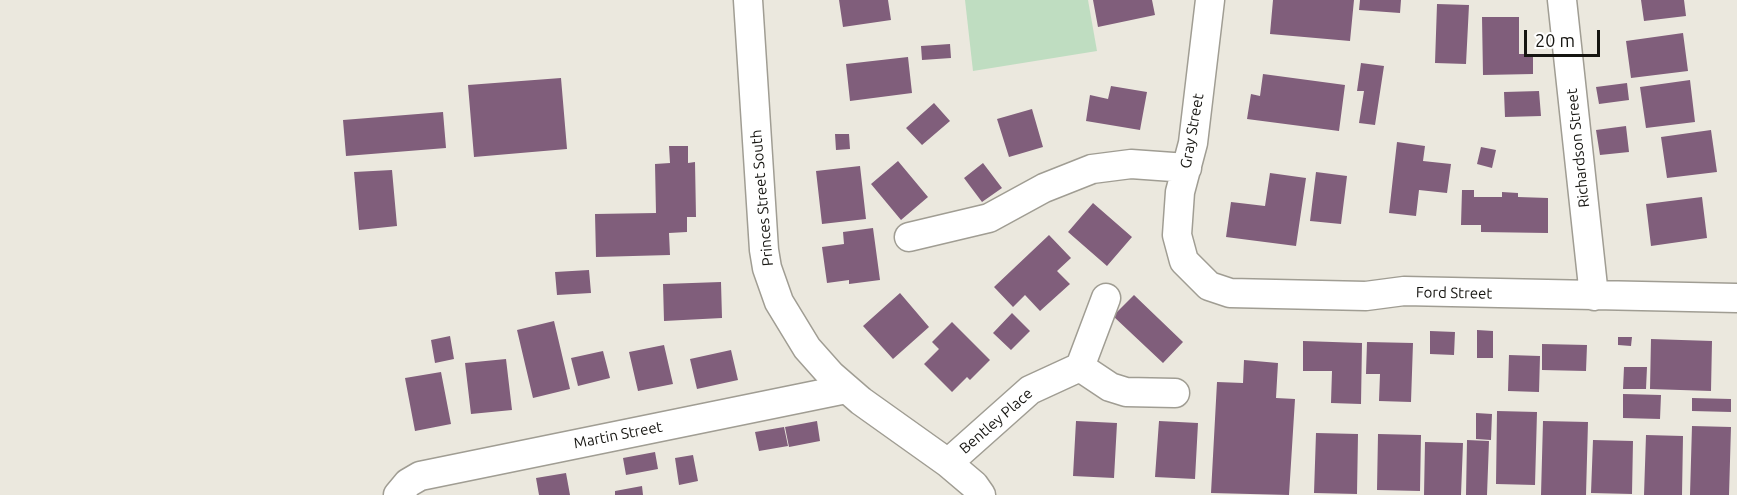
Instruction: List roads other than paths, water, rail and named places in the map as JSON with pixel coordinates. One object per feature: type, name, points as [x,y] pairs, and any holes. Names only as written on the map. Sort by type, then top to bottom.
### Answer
[{"type":"street","name":"Princes Street South","points":[[748,0],[766,268],[779,302],[797,333],[819,362],[846,389],[948,463],[974,485],[981,495]]},
{"type":"street","name":"Gray Street","points":[[1184,261],[1178,243],[1177,226],[1180,192],[1193,143],[1210,0]]},
{"type":"street","name":"Richardson Street","points":[[1562,0],[1594,296]]},
{"type":"street","points":[[909,237],[989,218],[1050,185],[1092,169],[1131,164],[1187,168]]},
{"type":"street","name":"Ford Street","points":[[1184,261],[1203,282],[1216,289],[1230,292],[1366,296],[1404,291],[1737,298]]},
{"type":"street","points":[[1106,298],[1080,367],[1110,387],[1126,392],[1175,393]]},
{"type":"street","name":"Bentley Place","points":[[948,463],[1023,395],[1038,385],[1080,367]]},
{"type":"street","name":"Martin Street","points":[[398,495],[408,483],[420,476],[846,389]]},
{"type":"street","points":[[948,463],[956,476],[960,495]]}]
